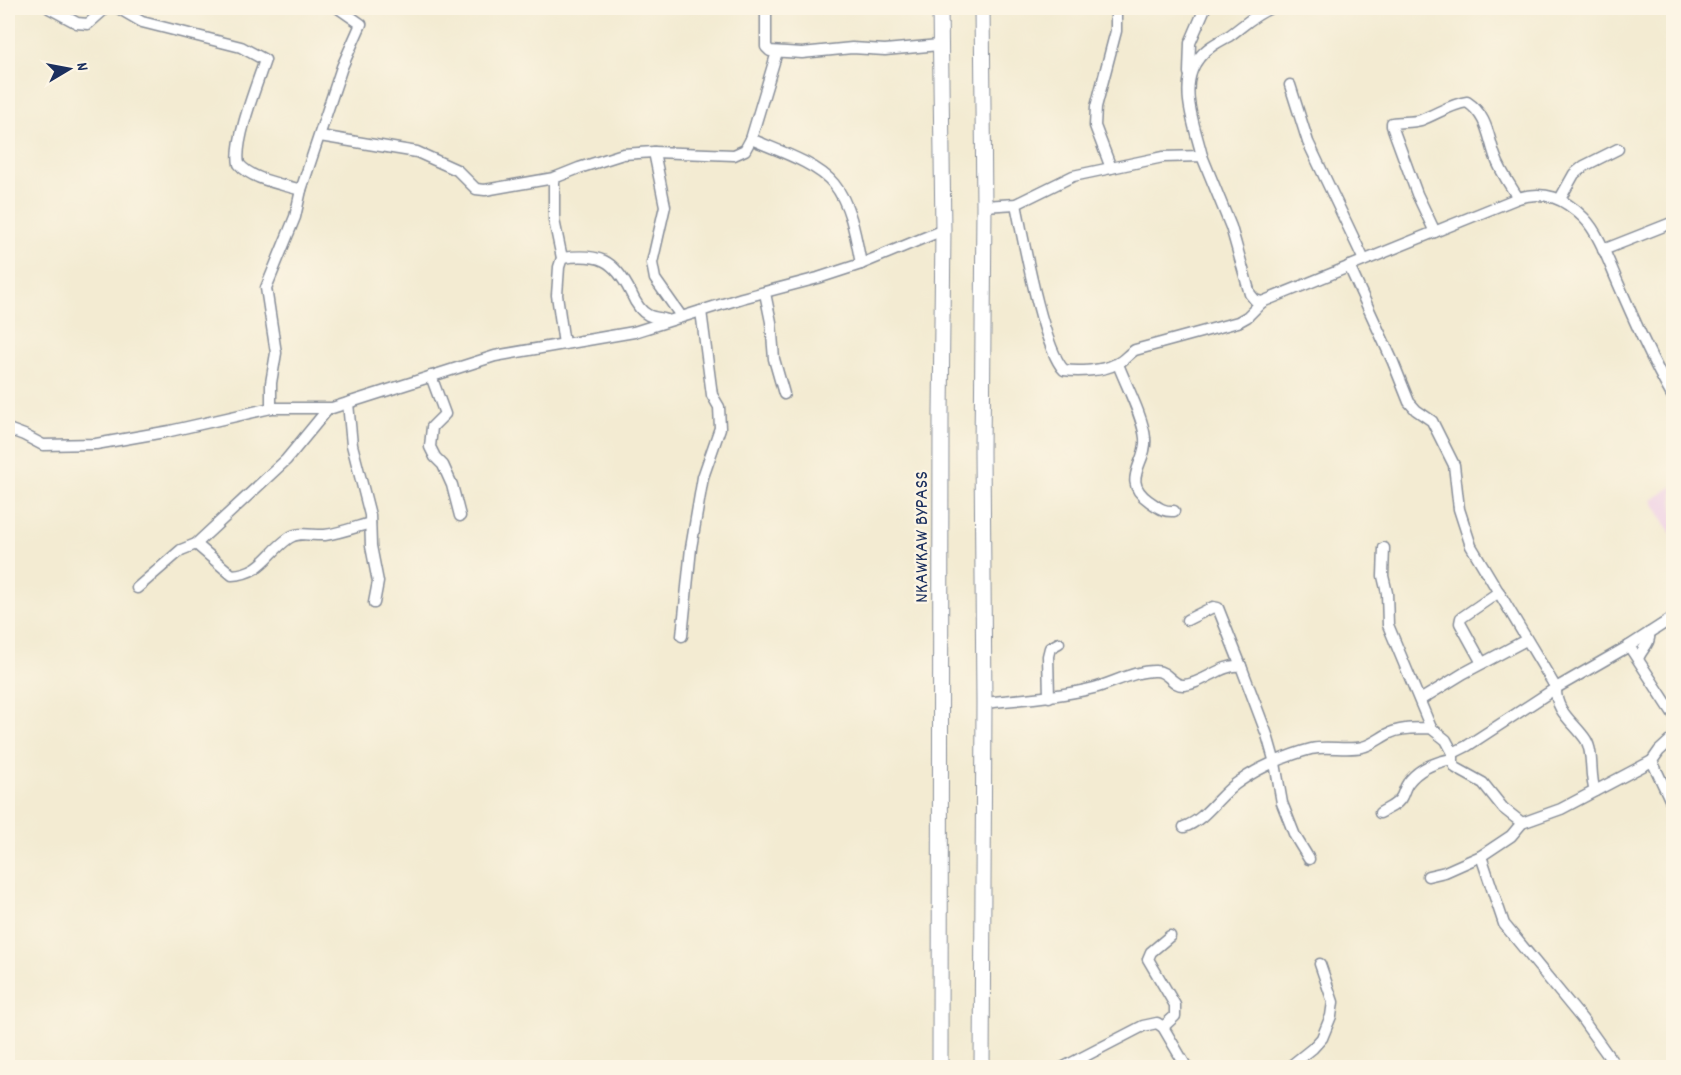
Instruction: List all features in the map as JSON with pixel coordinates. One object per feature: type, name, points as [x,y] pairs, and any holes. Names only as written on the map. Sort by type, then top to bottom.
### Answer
[{"type":"highway","name":"NKAWKAW BYPASS","points":[[940,8],[944,230],[941,414],[940,1068]]},
{"type":"highway","points":[[981,8],[984,206],[982,1068]]},
{"type":"street","points":[[49,8],[77,23],[88,24],[106,8]]},
{"type":"street","points":[[118,8],[142,22],[240,47],[265,60],[249,106],[238,164],[243,170],[302,190]]},
{"type":"street","points":[[270,408],[276,352],[266,288],[295,217],[342,67],[361,24],[338,8]]},
{"type":"street","points":[[766,8],[766,47],[770,51],[802,53],[852,48],[885,50],[939,45]]},
{"type":"street","points":[[1111,168],[1095,126],[1096,107],[1116,31],[1116,8]]},
{"type":"street","points":[[1205,8],[1190,43],[1189,97],[1202,156],[1231,226],[1250,294],[1255,300],[1262,302]]},
{"type":"street","points":[[1189,76],[1199,57],[1213,45],[1245,25],[1258,13],[1271,8]]},
{"type":"street","points":[[320,136],[417,152],[457,170],[476,189],[485,190],[554,178],[623,154],[654,152],[734,155],[745,150],[751,140],[777,52]]},
{"type":"street","points":[[1290,85],[1308,142],[1364,260]]},
{"type":"street","points":[[1435,232],[1417,194],[1392,126],[1395,121],[1412,122],[1445,108],[1467,102],[1481,116],[1487,127],[1497,163],[1518,198]]},
{"type":"street","points":[[751,140],[818,170],[834,184],[854,231],[861,264]]},
{"type":"street","points":[[1560,199],[1574,174],[1618,149]]},
{"type":"street","points":[[654,152],[665,206],[652,263],[656,279],[681,316]]},
{"type":"street","points":[[984,206],[1016,204],[1074,176],[1163,157],[1202,156]]},
{"type":"street","points":[[554,178],[554,220],[562,258],[557,295],[564,344]]},
{"type":"street","points":[[1016,204],[1033,283],[1057,362],[1066,370],[1101,368],[1118,364],[1135,350],[1238,322],[1247,317],[1262,302],[1518,198],[1545,194],[1560,199],[1586,220],[1604,250],[1649,352],[1674,399]]},
{"type":"street","points":[[1604,250],[1674,222]]},
{"type":"street","points":[[8,429],[43,445],[96,444],[170,431],[270,408],[328,409],[495,356],[634,332],[681,316],[861,264],[944,230]]},
{"type":"street","points":[[562,258],[594,256],[608,261],[623,279],[638,307],[649,315],[668,320]]},
{"type":"street","points":[[1349,266],[1409,402],[1432,422],[1454,465],[1459,509],[1471,546],[1556,688],[1556,698],[1562,711],[1587,741],[1590,752],[1591,781],[1595,791]]},
{"type":"street","points":[[765,293],[771,322],[774,359],[784,394]]},
{"type":"street","points":[[682,636],[691,548],[703,477],[720,428],[719,407],[712,395],[701,311]]},
{"type":"street","points":[[1118,364],[1146,440],[1135,478],[1138,490],[1143,497],[1164,512],[1174,511]]},
{"type":"street","points":[[431,376],[445,414],[432,427],[430,447],[435,457],[443,465],[452,485],[460,516]]},
{"type":"street","points":[[348,403],[352,445],[370,523],[371,546],[378,582],[374,603]]},
{"type":"street","points":[[136,588],[181,550],[196,544],[286,460],[328,409]]},
{"type":"street","points":[[196,544],[232,575],[244,574],[257,569],[290,537],[302,534],[325,535],[370,523]]},
{"type":"street","points":[[1384,548],[1383,576],[1387,593],[1388,625],[1431,728],[1446,740],[1455,768],[1487,787],[1503,808],[1522,823]]},
{"type":"street","points":[[1482,663],[1460,623],[1461,618],[1499,592]]},
{"type":"street","points":[[1187,620],[1213,607],[1218,608],[1257,705],[1275,763],[1282,803],[1294,836],[1309,859]]},
{"type":"street","points":[[1380,813],[1401,800],[1407,784],[1435,762],[1453,756],[1556,688],[1674,617]]},
{"type":"street","points":[[1638,659],[1650,641],[1650,633]]},
{"type":"street","points":[[1419,700],[1526,640]]},
{"type":"street","points":[[1049,697],[1048,656],[1050,648],[1059,643]]},
{"type":"street","points":[[1629,646],[1674,715]]},
{"type":"street","points":[[984,703],[1049,697],[1096,687],[1120,677],[1156,671],[1165,673],[1176,684],[1185,685],[1241,666]]},
{"type":"street","points":[[1184,827],[1196,823],[1222,794],[1239,781],[1275,763],[1312,749],[1364,747],[1391,732],[1431,728]]},
{"type":"street","points":[[1428,876],[1445,872],[1480,856],[1511,836],[1522,823],[1561,808],[1652,761],[1659,751],[1674,738]]},
{"type":"street","points":[[1652,761],[1674,808]]},
{"type":"street","points":[[1480,856],[1504,924],[1582,1019],[1617,1068]]},
{"type":"street","points":[[1163,1027],[1175,1016],[1175,1005],[1148,959],[1151,951],[1170,936]]},
{"type":"street","points":[[1288,1068],[1322,1038],[1331,1016],[1333,1002],[1320,964]]},
{"type":"street","points":[[1062,1068],[1143,1026],[1157,1023],[1163,1027],[1187,1068]]},
{"type":"shaded area","points":[[1673,486],[1673,537],[1652,500]]}]
